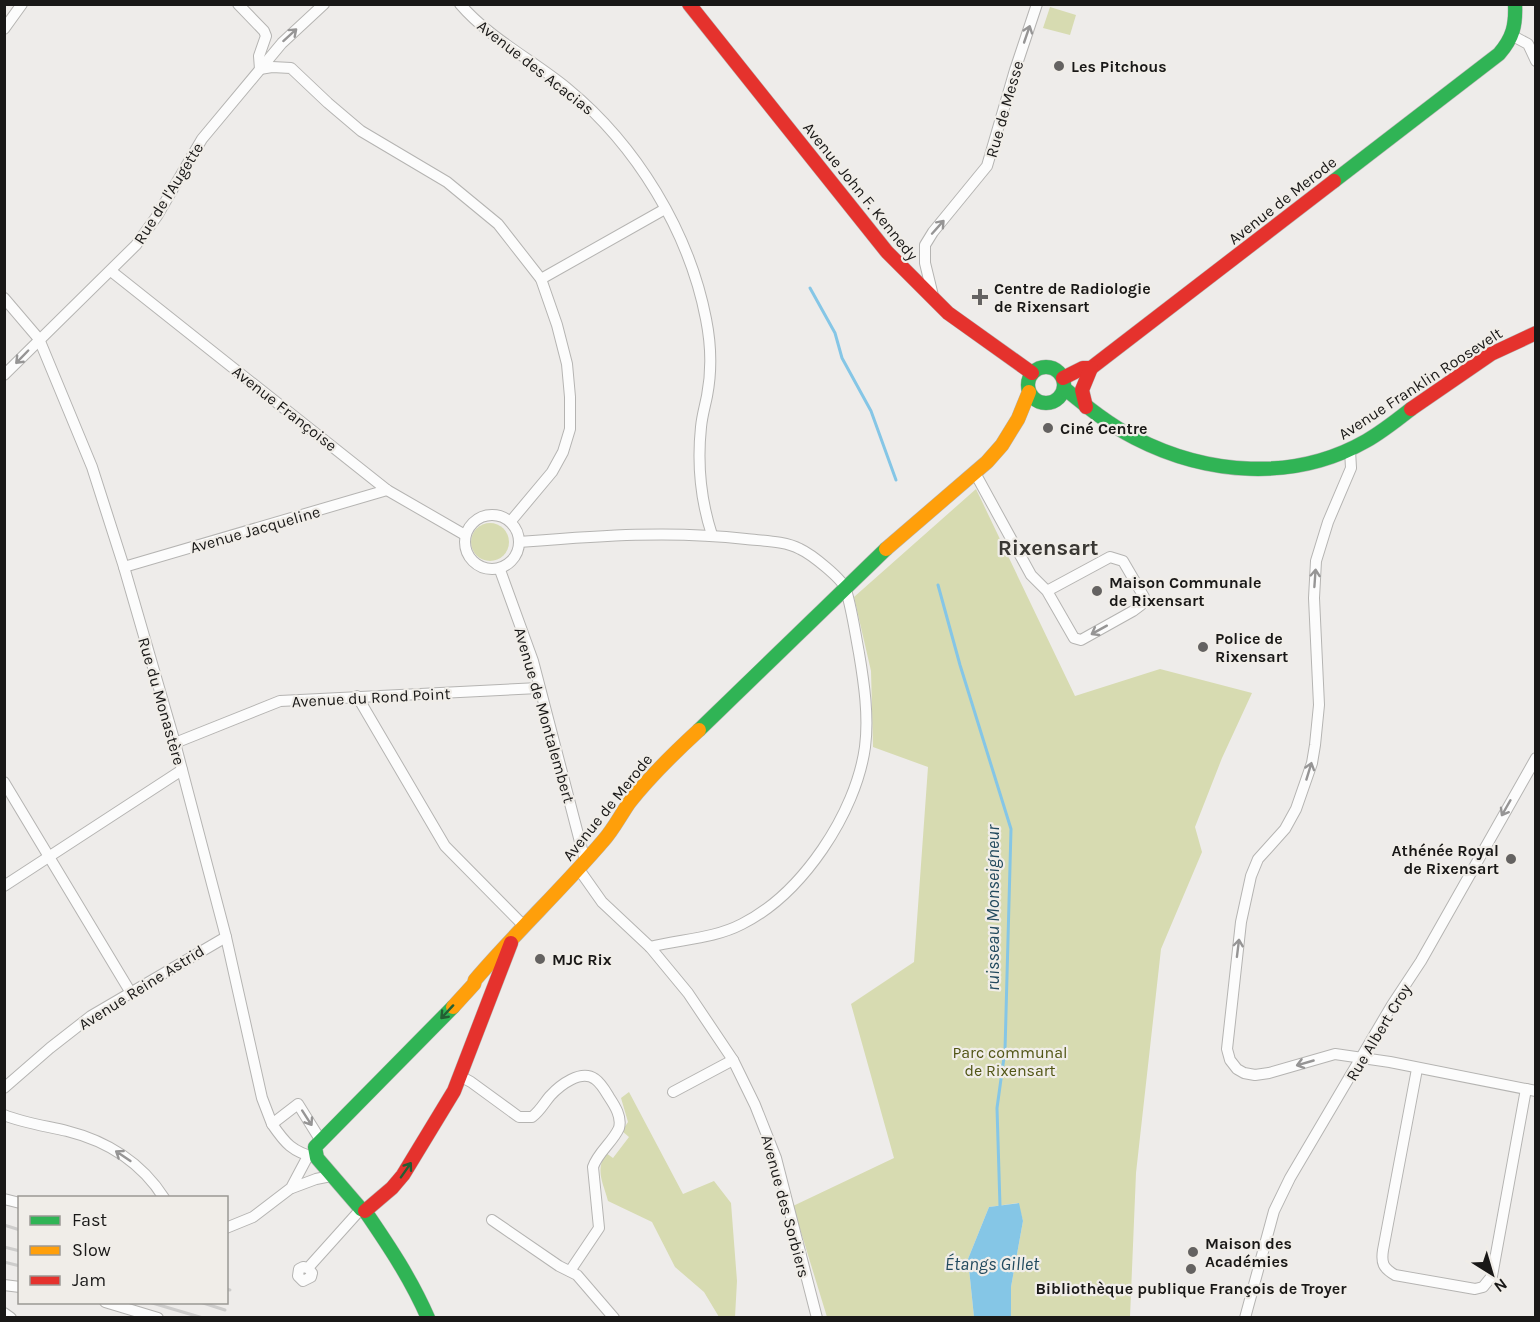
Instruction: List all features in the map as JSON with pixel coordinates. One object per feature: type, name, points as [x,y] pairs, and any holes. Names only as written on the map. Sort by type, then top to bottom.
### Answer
[{"type":"street","points":[[4,29],[22,4]]},
{"type":"street","points":[[238,4],[266,36],[259,56],[261,69],[291,68],[361,131],[447,182],[498,224],[541,279],[557,325],[567,364],[570,429],[563,452],[552,472],[511,521]]},
{"type":"street","name":"Rue de l'Augette","points":[[4,375],[136,245],[157,216],[202,139],[282,42],[324,4]]},
{"type":"street","name":"Avenue des Acacias","points":[[460,4],[478,23],[566,87],[590,109],[619,140],[645,174],[678,232],[706,318],[711,355],[701,424],[699,474],[705,512],[712,535]]},
{"type":"street","name":"Avenue John F. Kennedy","points":[[689,4],[887,252],[934,301],[1032,373]]},
{"type":"street","name":"Rue de Messe","points":[[934,301],[925,263],[925,245],[987,166],[1037,4]]},
{"type":"street","points":[[1515,4],[1513,36],[1532,44],[1536,61]]},
{"type":"street","name":"Avenue de Merode","points":[[1064,383],[1083,368],[1091,368],[1498,54],[1508,45],[1513,36]]},
{"type":"street","points":[[541,279],[665,209]]},
{"type":"street","name":"Avenue Françoise","points":[[111,271],[387,490],[465,535]]},
{"type":"street","name":"Rue du Monastère","points":[[4,298],[39,339],[92,467],[124,567],[175,743],[226,937],[262,1098],[272,1124],[285,1144],[312,1157]]},
{"type":"street","name":"Avenue Franklin Roosevelt","points":[[1064,383],[1087,408],[1143,444],[1173,457],[1205,466],[1239,471],[1278,470],[1315,463],[1350,450],[1386,428],[1491,354],[1536,333]]},
{"type":"street","points":[[1046,367],[1058,371],[1064,383],[1062,395],[1056,401],[1048,404],[1040,403],[1029,392],[1029,379],[1032,373],[1039,368],[1046,367]]},
{"type":"street","points":[[1087,408],[1082,390],[1091,368]]},
{"type":"street","name":"Avenue de Merode","points":[[321,1141],[415,1047],[474,984],[500,951],[582,865],[606,838],[628,804],[659,768],[905,531],[975,473],[1002,445],[1018,419],[1029,392]]},
{"type":"street","points":[[1350,450],[1351,468],[1328,522],[1316,561],[1314,598],[1319,705],[1316,745],[1301,795],[1292,816],[1258,859],[1251,876],[1241,922],[1227,1049],[1230,1060],[1237,1069],[1255,1075],[1335,1054],[1362,1058],[1531,1090],[1492,1276],[1488,1283],[1475,1289],[1395,1275],[1386,1270],[1381,1262],[1417,1069]]},
{"type":"street","points":[[975,473],[1031,575],[1047,591],[1074,638],[1081,640],[1133,611],[1141,605],[1144,597],[1123,561],[1110,557],[1047,591]]},
{"type":"street","name":"Avenue Jacqueline","points":[[124,567],[387,490]]},
{"type":"street","points":[[484,516],[505,517],[511,521],[519,535],[520,543],[515,557],[500,570],[492,571],[477,566],[465,549],[465,535],[475,522],[484,516]]},
{"type":"street","points":[[520,543],[639,533],[712,535],[796,547],[814,557],[846,588],[863,679],[866,721],[862,762],[843,818],[826,846],[807,869],[784,893],[743,924],[698,939],[650,947]]},
{"type":"street","name":"Avenue de Montalembert","points":[[500,570],[533,661],[561,764],[582,865]]},
{"type":"street","name":"Avenue du Rond Point","points":[[175,743],[280,701],[539,688]]},
{"type":"street","points":[[357,696],[445,846],[524,926]]},
{"type":"street","name":"Rue Albert Croy","points":[[1245,1317],[1275,1211],[1290,1178],[1392,1005],[1421,961],[1536,758]]},
{"type":"street","points":[[4,886],[182,770]]},
{"type":"street","points":[[4,782],[131,993]]},
{"type":"street","name":"Avenue des Sorbiers","points":[[582,865],[602,902],[650,947],[688,993],[733,1060],[755,1105],[776,1158],[817,1317]]},
{"type":"street","name":"Avenue Reine Astrid","points":[[4,1088],[91,1016],[195,953],[226,937]]},
{"type":"street","points":[[308,1268],[363,1210],[392,1188],[403,1175],[441,1115],[460,1076],[513,938]]},
{"type":"street","points":[[474,984],[484,987],[491,996]]},
{"type":"street","points":[[673,1092],[733,1060]]},
{"type":"street","points":[[460,1076],[519,1117],[532,1117],[561,1086],[578,1077],[588,1076],[597,1080],[609,1097],[620,1121],[618,1128],[593,1167],[599,1228],[570,1271]]},
{"type":"street","points":[[272,1124],[298,1104],[321,1141],[315,1147],[312,1157],[291,1188]]},
{"type":"street","points":[[4,1115],[71,1132],[118,1152],[150,1178],[163,1196]]},
{"type":"street","points":[[312,1157],[363,1210],[406,1272],[428,1317]]},
{"type":"street","points":[[228,1227],[253,1217],[291,1188],[331,1176]]},
{"type":"street","points":[[492,1220],[559,1266],[577,1275],[614,1317]]},
{"type":"street","points":[[112,1304],[158,1317]]},
{"type":"street","points":[[4,1313],[11,1317]]},
{"type":"green space","points":[[1050,7],[1076,15],[1070,35],[1043,28]]},
{"type":"green space","name":"Parc communal de Rixensart","points":[[976,489],[1075,696],[1160,669],[1252,693],[1222,758],[1195,827],[1202,852],[1161,949],[1136,1173],[1130,1317],[1011,1317],[1011,1287],[1023,1221],[1018,1203],[989,1207],[968,1259],[974,1317],[827,1317],[793,1206],[894,1158],[851,1004],[914,962],[928,767],[873,747],[871,671],[854,597]]},
{"type":"green space","points":[[490,523],[504,528],[509,542],[504,556],[490,561],[476,556],[471,542],[476,528]]},
{"type":"green space","points":[[629,1092],[683,1194],[714,1181],[731,1203],[737,1281],[735,1317],[719,1317],[704,1292],[675,1267],[652,1222],[608,1201],[601,1177],[601,1165],[606,1153],[613,1158],[629,1137],[622,1131],[628,1122],[621,1098]]},
{"type":"water","name":"Étangs Gillet","points":[[1019,1203],[1023,1221],[1011,1287],[1011,1317],[974,1317],[968,1259],[989,1207]]},
{"type":"waterway","name":"ruisseau Monseigneur","points":[[810,288],[835,333],[842,358],[871,411],[896,480]]},
{"type":"waterway","name":"ruisseau Monseigneur","points":[[938,585],[960,665],[1011,829],[1005,1050],[997,1108],[1000,1206]]},
{"type":"railway","points":[[4,1225],[18,1229]]},
{"type":"railway","points":[[4,1247],[18,1250]]},
{"type":"railway","points":[[4,1262],[18,1266]]},
{"type":"railway","points":[[156,1304],[203,1318]]},
{"type":"railway","points":[[206,1304],[225,1310]]},
{"type":"traffic: fast","points":[[1334,181],[1499,54],[1513,31],[1515,4]]},
{"type":"traffic: fast","points":[[1046,367],[1059,372],[1064,385],[1059,398],[1046,403],[1033,398],[1028,385],[1033,372],[1046,367]]},
{"type":"traffic: fast","points":[[1064,388],[1089,408],[1135,438],[1191,460],[1250,469],[1280,468],[1310,463],[1338,454],[1366,441],[1411,409]]},
{"type":"traffic: fast","points":[[699,730],[886,549]]},
{"type":"traffic: fast","points":[[428,1318],[407,1276],[383,1237],[365,1211],[317,1158],[315,1147],[453,1007]]},
{"type":"traffic: slow","points":[[886,549],[987,462],[1002,445],[1018,419],[1029,392]]},
{"type":"traffic: slow","points":[[453,1007],[491,962],[603,841],[645,783],[699,730]]},
{"type":"traffic: jam","points":[[689,4],[887,252],[948,313],[1032,373]]},
{"type":"traffic: jam","points":[[1063,378],[1083,368],[1091,368],[1334,181]]},
{"type":"traffic: jam","points":[[1411,409],[1491,354],[1536,333]]},
{"type":"traffic: jam","points":[[1086,407],[1082,390],[1091,368]]},
{"type":"traffic: jam","points":[[365,1211],[392,1188],[403,1175],[454,1091],[511,943]]},
{"type":"place","name":"Les Pitchous","points":[[1059,66]]},
{"type":"place","name":"Centre de Radiologie de Rixensart","points":[[980,297]]},
{"type":"place","name":"Ciné Centre","points":[[1048,428]]},
{"type":"place","name":"Maison Communale de Rixensart","points":[[1097,591]]},
{"type":"place","name":"Police de Rixensart","points":[[1203,647]]},
{"type":"place","name":"Athénée Royal de Rixensart","points":[[1511,859]]},
{"type":"place","name":"MJC Rix","points":[[540,959]]},
{"type":"place","name":"Maison des Académies","points":[[1193,1252]]},
{"type":"place","name":"Bibliothèque publique François de Troyer","points":[[1191,1269]]},
{"type":"district","name":"Rixensart","points":[[1048,547]]}]
